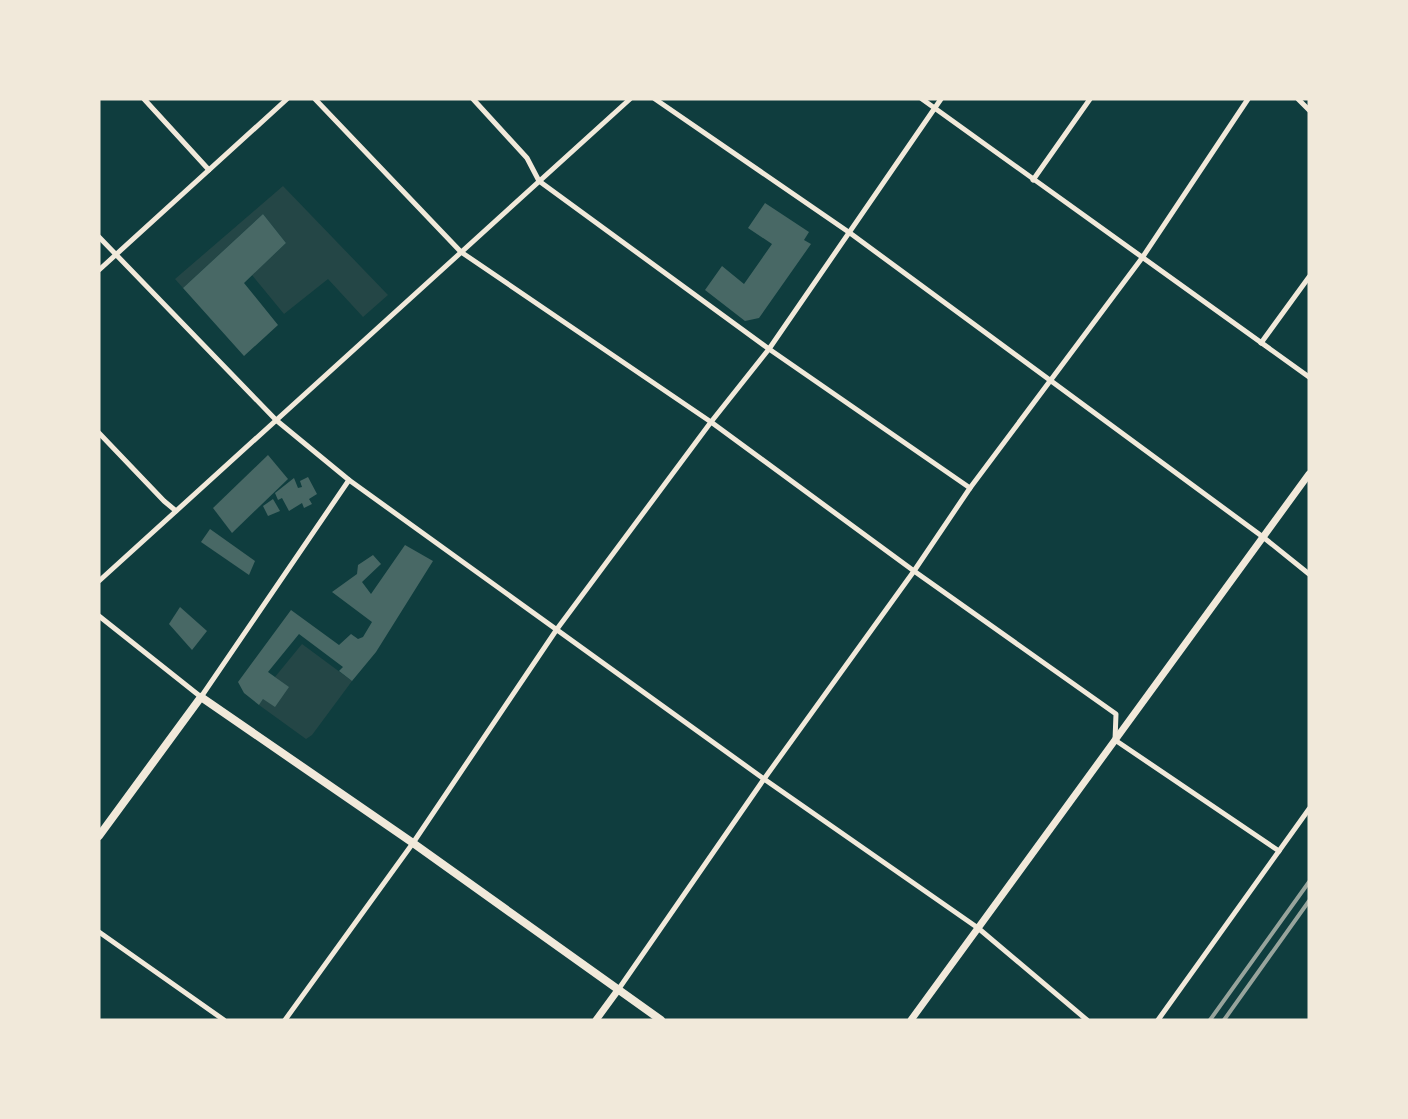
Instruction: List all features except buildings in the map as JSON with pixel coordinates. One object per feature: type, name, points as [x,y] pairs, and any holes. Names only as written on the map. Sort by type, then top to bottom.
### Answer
[{"type":"main road","points":[[99,836],[201,697],[413,843],[661,1020]]},
{"type":"street","points":[[144,99],[209,170]]},
{"type":"street","points":[[99,270],[287,99]]},
{"type":"street","points":[[315,99],[461,252],[711,422],[914,571],[1116,714],[1115,740]]},
{"type":"street","points":[[473,99],[527,158],[539,181],[769,348],[970,488]]},
{"type":"street","points":[[99,581],[630,99]]},
{"type":"street","points":[[655,99],[850,233],[1263,537],[1309,574]]},
{"type":"street","points":[[922,99],[1309,377]]},
{"type":"street","points":[[285,1020],[413,843],[557,629],[769,348],[941,99]]},
{"type":"street","points":[[1033,180],[1090,99]]},
{"type":"street","points":[[596,1020],[764,779],[914,571],[970,488],[1142,258],[1248,99]]},
{"type":"street","points":[[1298,99],[1309,110]]},
{"type":"street","points":[[99,237],[276,420],[349,480],[764,779],[978,928],[1087,1020]]},
{"type":"street","points":[[1262,343],[1309,277]]},
{"type":"street","points":[[99,433],[176,511]]},
{"type":"street","points":[[911,1020],[1309,474]]},
{"type":"street","points":[[99,616],[201,697],[349,480]]},
{"type":"street","points":[[1115,740],[1279,851]]},
{"type":"street","points":[[1158,1020],[1309,809]]},
{"type":"street","points":[[99,932],[224,1020]]},
{"type":"shaded area","points":[[283,186],[388,295],[363,317],[328,279],[284,314],[252,275],[286,243],[263,214],[183,288],[175,279]]},
{"type":"shaded area","points":[[302,644],[352,681],[312,735],[306,739],[259,705],[263,699],[288,687],[275,677]]},
{"type":"railway","points":[[1210,1020],[1309,882]]},
{"type":"railway","points":[[1224,1020],[1309,901]]}]
